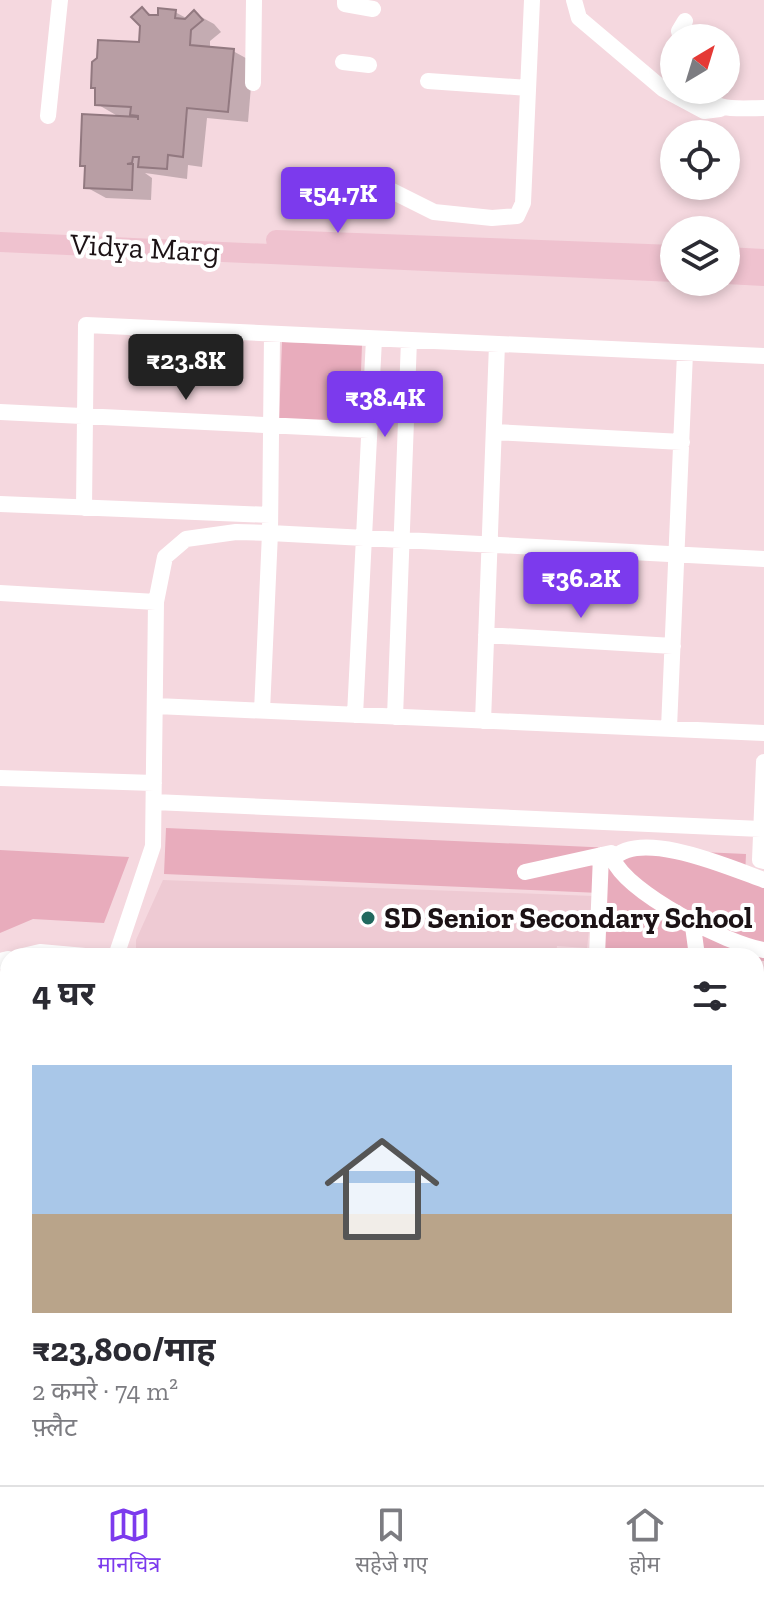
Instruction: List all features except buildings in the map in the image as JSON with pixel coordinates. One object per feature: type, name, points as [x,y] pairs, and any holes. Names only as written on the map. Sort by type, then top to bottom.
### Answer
[{"type":"main road","name":"Vidya Marg","points":[[0,230],[660,254]]},
{"type":"main road","name":"Vidya Marg","points":[[0,242],[660,271]]},
{"type":"main road","points":[[740,258],[764,259]]},
{"type":"main road","points":[[740,275],[764,276]]},
{"type":"street","points":[[48,116],[60,0]]},
{"type":"street","points":[[253,83],[255,0]]},
{"type":"street","points":[[345,0],[345,4],[373,9]]},
{"type":"street","points":[[376,183],[434,212],[492,218],[517,216],[523,203],[532,0]]},
{"type":"street","points":[[574,0],[579,18],[663,89],[704,111],[764,108]]},
{"type":"street","points":[[343,62],[369,65]]},
{"type":"street","points":[[428,81],[528,88]]},
{"type":"street","points":[[712,104],[720,109]]},
{"type":"street","points":[[84,508],[86,325],[764,356]]},
{"type":"street","points":[[262,711],[270,533],[272,334]]},
{"type":"street","points":[[355,715],[374,339]]},
{"type":"street","points":[[395,717],[409,340]]},
{"type":"street","points":[[483,721],[497,344]]},
{"type":"street","points":[[669,728],[685,353]]},
{"type":"street","points":[[0,412],[369,430]]},
{"type":"street","points":[[494,432],[682,442]]},
{"type":"street","points":[[0,504],[270,515]]},
{"type":"street","points":[[119,948],[153,846],[156,602],[165,557],[186,539],[236,532],[270,533],[764,559]]},
{"type":"street","points":[[0,593],[156,602]]},
{"type":"street","points":[[486,635],[673,646]]},
{"type":"street","points":[[156,706],[764,733]]},
{"type":"street","points":[[764,762],[760,860],[764,861]]},
{"type":"street","points":[[0,778],[154,783]]},
{"type":"street","points":[[154,802],[761,829]]},
{"type":"street","points":[[525,872],[644,847],[674,851],[764,880]]},
{"type":"street","points":[[620,850],[613,859],[618,870],[658,903],[759,948]]},
{"type":"street","points":[[598,948],[601,855]]},
{"type":"street","points":[[692,919],[696,948]]},
{"type":"shaded area","points":[[282,342],[362,345],[359,425],[279,421]]},
{"type":"shaded area","points":[[166,828],[746,854],[745,877],[764,878],[764,948],[598,948],[600,893],[164,874]]},
{"type":"shaded area","points":[[0,850],[129,857],[104,923],[33,919],[0,933]]},
{"type":"shaded area","name":"SD Senior Secondary School","points":[[163,880],[593,896],[587,948],[136,948],[136,940]]},
{"type":"place","name":"SD Senior Secondary School","points":[[368,918]]}]
